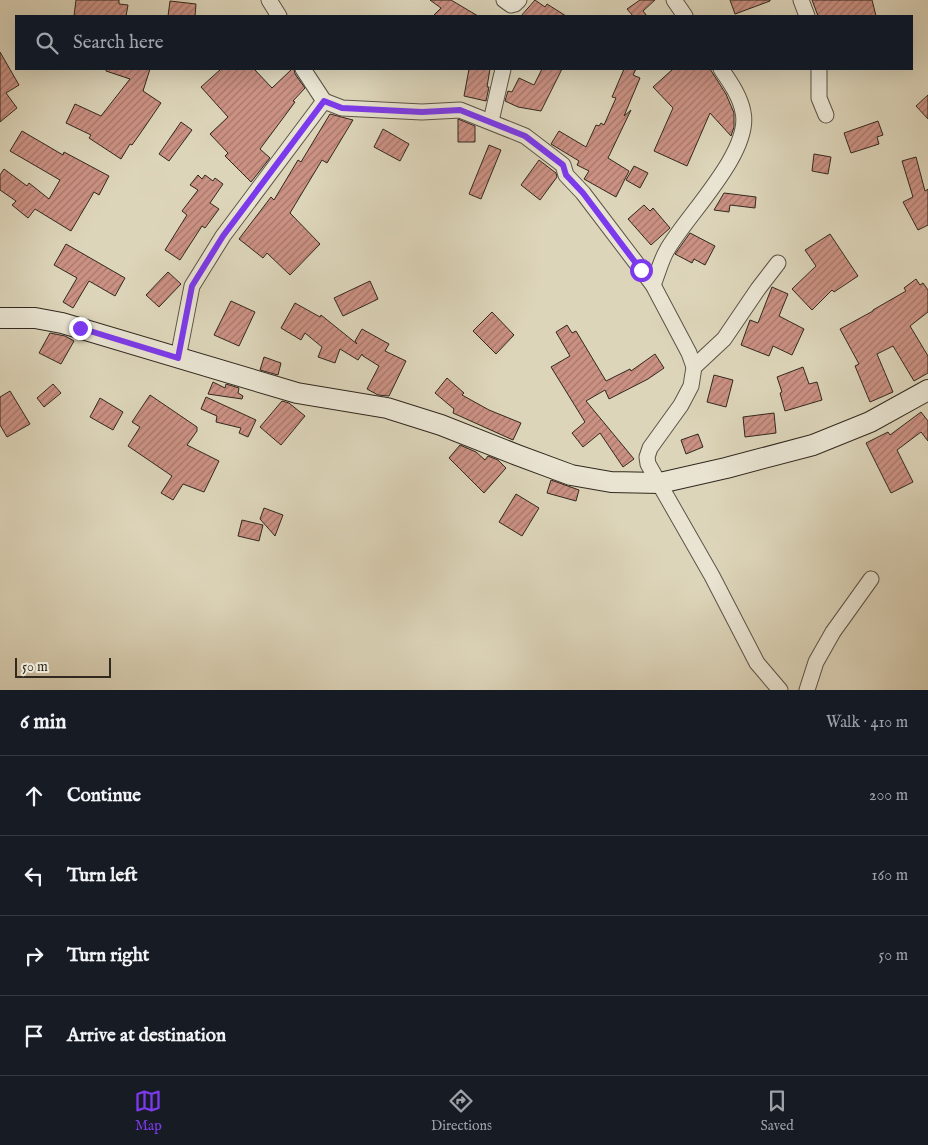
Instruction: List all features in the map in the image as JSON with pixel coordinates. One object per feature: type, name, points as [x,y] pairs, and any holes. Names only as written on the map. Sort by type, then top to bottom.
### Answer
[{"type":"street","points":[[674,0],[684,15]]},
{"type":"street","points":[[801,0],[807,15]]},
{"type":"street","points":[[305,70],[324,101],[342,108],[422,112],[460,110],[492,121],[525,136],[563,165],[566,175],[583,193],[653,285],[689,353],[694,367],[690,386],[681,405],[650,448],[647,457],[648,464],[712,576],[757,663],[780,690]]},
{"type":"street","points":[[492,121],[503,70]]},
{"type":"street","points":[[653,285],[667,250],[730,162],[742,136],[744,114],[735,89],[722,70]]},
{"type":"street","points":[[819,70],[820,98],[826,116]]},
{"type":"street","points":[[178,358],[192,286],[223,236],[324,101]]},
{"type":"street","points":[[694,367],[724,339],[778,263]]},
{"type":"street","points":[[0,318],[35,318],[62,323],[297,393],[387,408],[441,425],[571,475],[611,482],[660,484],[813,445],[870,422],[928,390]]},
{"type":"street","points":[[807,690],[816,662],[833,632],[871,579]]},
{"type":"building","points":[[76,0],[119,0],[119,4],[128,5],[126,15],[74,15]]},
{"type":"building","points":[[430,0],[451,0],[476,15],[434,15],[441,8]]},
{"type":"building","points":[[535,0],[545,7],[547,4],[564,15],[522,15]]},
{"type":"building","points":[[640,0],[655,0],[643,11],[646,15],[632,15],[627,9]]},
{"type":"building","points":[[730,0],[770,0],[770,1],[735,14]]},
{"type":"building","points":[[812,0],[872,0],[876,15],[818,15]]},
{"type":"building","points":[[170,1],[196,4],[195,15],[168,15]]},
{"type":"building","points":[[0,52],[19,85],[6,93],[17,108],[0,122]]},
{"type":"building","points":[[150,70],[143,91],[161,103],[121,159],[89,138],[91,135],[66,123],[75,104],[101,116],[130,79],[106,71]]},
{"type":"building","points":[[220,70],[255,70],[272,88],[291,70],[294,70],[305,88],[293,101],[295,102],[260,149],[270,158],[251,182],[225,156],[228,153],[210,134],[228,117],[201,87]]},
{"type":"building","points":[[469,70],[490,70],[486,101],[464,96]]},
{"type":"building","points":[[542,70],[562,70],[541,111],[518,107],[505,101],[508,91],[512,92],[519,78],[534,85]]},
{"type":"building","points":[[624,70],[636,70],[633,75],[640,78],[624,116],[631,110],[608,158],[629,171],[616,197],[584,179],[589,171],[577,165],[579,161],[551,144],[559,131],[586,147],[596,125],[599,126],[601,123],[604,125],[616,98],[612,97]]},
{"type":"building","points":[[672,70],[711,70],[726,94],[734,113],[734,127],[731,136],[710,113],[687,166],[654,151],[673,108],[653,87]]},
{"type":"building","points":[[928,95],[928,119],[916,106]]},
{"type":"building","points":[[330,114],[353,120],[327,163],[322,160],[290,213],[320,244],[290,275],[267,253],[263,258],[239,239],[271,197],[274,200],[298,160],[301,162]]},
{"type":"building","points":[[458,119],[475,126],[475,142],[458,142]]},
{"type":"building","points":[[878,121],[883,135],[877,137],[879,144],[851,153],[844,133]]},
{"type":"building","points":[[181,122],[192,130],[169,161],[159,154]]},
{"type":"building","points":[[383,129],[409,144],[400,161],[374,147]]},
{"type":"building","points":[[22,131],[63,155],[64,152],[109,176],[99,195],[94,192],[71,231],[35,209],[28,218],[12,205],[16,201],[0,190],[0,175],[4,169],[27,186],[29,183],[49,199],[60,180],[10,151]]},
{"type":"building","points":[[489,145],[501,150],[481,199],[469,194]]},
{"type":"building","points":[[814,154],[831,157],[828,174],[812,171]]},
{"type":"building","points":[[916,157],[925,191],[928,189],[928,225],[918,230],[903,202],[913,197],[902,161]]},
{"type":"building","points":[[539,160],[556,173],[557,177],[540,200],[521,185]]},
{"type":"building","points":[[634,166],[648,173],[640,188],[626,180]]},
{"type":"building","points":[[198,175],[202,179],[205,175],[213,181],[215,178],[223,184],[210,203],[219,209],[205,228],[202,226],[180,260],[165,250],[187,215],[182,211],[198,190],[190,185]]},
{"type":"building","points":[[724,193],[756,197],[755,208],[730,205],[729,212],[714,210]]},
{"type":"building","points":[[644,205],[650,211],[653,208],[670,228],[651,245],[628,219]]},
{"type":"building","points":[[690,233],[715,246],[705,265],[694,259],[692,263],[675,254]]},
{"type":"building","points":[[830,234],[858,276],[834,292],[832,290],[812,310],[792,289],[816,266],[805,250]]},
{"type":"building","points":[[66,244],[125,278],[115,296],[89,281],[73,308],[63,302],[77,278],[54,265]]},
{"type":"building","points":[[168,272],[181,284],[159,307],[146,295]]},
{"type":"building","points":[[916,279],[920,285],[923,283],[928,290],[928,312],[910,326],[928,356],[928,373],[914,381],[893,346],[877,354],[893,392],[870,402],[855,366],[859,364],[840,329],[906,291],[904,288]]},
{"type":"building","points":[[370,281],[378,299],[343,316],[334,298]]},
{"type":"building","points":[[772,287],[788,294],[779,316],[804,329],[792,355],[773,346],[769,356],[741,345],[750,320],[758,323]]},
{"type":"building","points":[[231,301],[255,312],[239,346],[214,335]]},
{"type":"building","points":[[295,303],[320,317],[321,315],[357,344],[355,341],[362,329],[389,344],[385,351],[406,361],[389,396],[378,395],[367,389],[379,366],[362,354],[358,360],[340,349],[335,363],[318,357],[322,347],[305,333],[301,340],[281,328]]},
{"type":"building","points":[[492,312],[514,335],[496,354],[473,331]]},
{"type":"building","points":[[567,325],[572,333],[576,331],[606,381],[630,369],[631,371],[655,354],[664,368],[648,379],[609,399],[605,390],[586,401],[634,459],[623,467],[600,433],[583,447],[572,433],[585,422],[551,367],[570,356],[556,332]]},
{"type":"building","points":[[50,333],[65,336],[74,341],[61,364],[39,353]]},
{"type":"building","points":[[264,357],[281,363],[278,375],[260,370]]},
{"type":"building","points":[[803,367],[809,384],[817,382],[822,400],[785,411],[777,377]]},
{"type":"building","points":[[714,375],[733,380],[726,407],[707,402]]},
{"type":"building","points":[[447,378],[464,393],[462,395],[489,410],[521,423],[513,440],[453,413],[454,409],[435,393]]},
{"type":"building","points":[[213,382],[225,388],[226,384],[239,388],[238,393],[243,396],[242,399],[208,394]]},
{"type":"building","points":[[53,384],[61,393],[44,407],[37,398]]},
{"type":"building","points":[[10,391],[30,424],[7,437],[0,425],[0,397]]},
{"type":"building","points":[[150,395],[197,427],[197,431],[187,445],[219,461],[204,492],[183,484],[173,500],[161,493],[172,476],[128,446],[140,427],[132,422]]},
{"type":"building","points":[[206,397],[256,420],[248,437],[239,433],[241,428],[216,422],[217,416],[201,409]]},
{"type":"building","points":[[100,398],[123,412],[113,430],[90,417]]},
{"type":"building","points":[[282,401],[289,403],[305,416],[281,445],[260,427]]},
{"type":"building","points":[[921,412],[928,421],[928,441],[921,432],[897,450],[913,482],[891,493],[866,443],[888,432],[890,435]]},
{"type":"building","points":[[774,413],[776,433],[745,437],[743,417]]},
{"type":"building","points":[[698,434],[703,447],[686,454],[681,440]]},
{"type":"building","points":[[460,445],[476,452],[485,460],[488,456],[498,460],[506,468],[484,493],[449,458]]},
{"type":"building","points":[[551,480],[579,490],[576,501],[547,493]]},
{"type":"building","points":[[516,494],[539,508],[522,536],[499,522]]},
{"type":"building","points":[[264,508],[283,515],[275,536],[260,519]]},
{"type":"building","points":[[242,520],[263,525],[259,541],[238,536]]},
{"type":"route","points":[[80,328],[178,358],[192,286],[223,236],[324,101],[342,108],[422,112],[460,110],[492,121],[525,136],[563,165],[566,175],[583,193],[641,270]]}]
